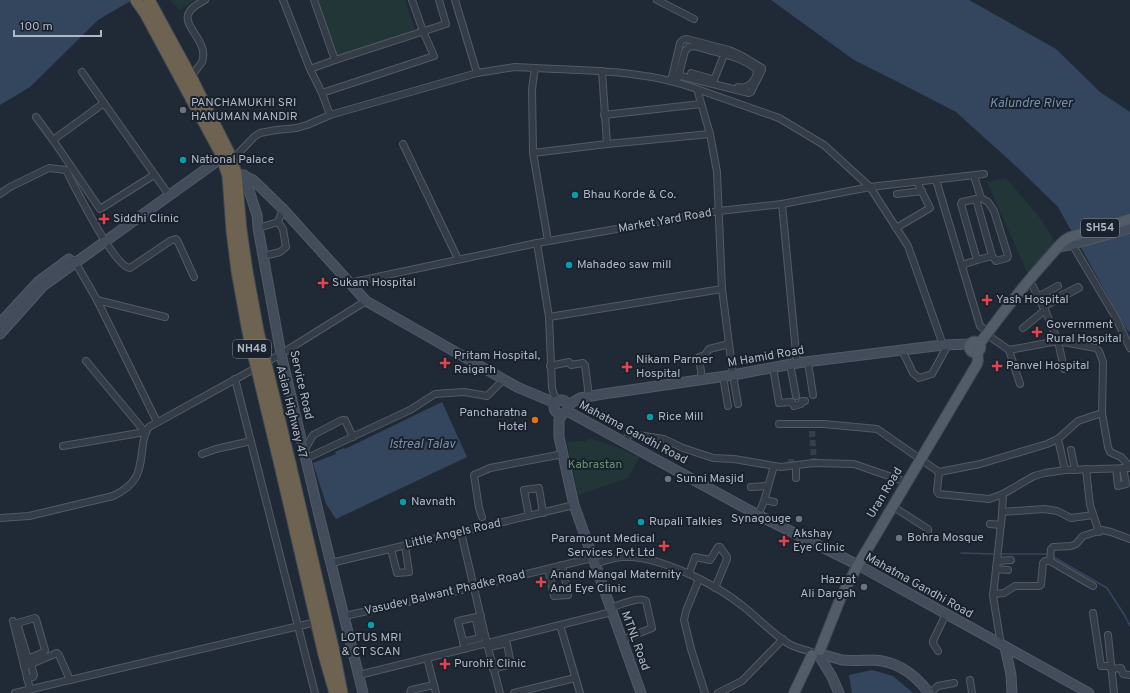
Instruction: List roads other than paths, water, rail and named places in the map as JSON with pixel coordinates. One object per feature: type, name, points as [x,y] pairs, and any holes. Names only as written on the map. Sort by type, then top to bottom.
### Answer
[{"type":"highway","name":"NH48","points":[[136,0],[149,7],[191,77],[226,154]]},
{"type":"highway","name":"NH48","points":[[149,7],[226,154]]},
{"type":"highway","name":"Asian Highway 47","points":[[226,154],[236,174],[237,230],[247,270],[316,622],[329,654]]},
{"type":"highway","name":"Asian Highway 47","points":[[285,464],[329,654]]},
{"type":"highway","name":"NH48","points":[[329,654],[334,687],[342,693]]},
{"type":"highway","points":[[329,654],[326,684],[334,687]]},
{"type":"highway","points":[[329,654],[346,679],[349,693]]},
{"type":"main road","name":"Uran Road","points":[[801,693],[841,597],[858,565],[977,364],[978,360],[975,346],[1029,279],[1059,247],[1063,240],[1072,242],[1130,219]]},
{"type":"main road","name":"Uran Road","points":[[794,693],[817,655]]},
{"type":"street","points":[[191,77],[202,62],[202,48],[200,40],[188,24],[187,19],[190,11],[205,0]]},
{"type":"street","points":[[283,0],[310,69],[322,93],[330,116]]},
{"type":"street","points":[[314,0],[335,60]]},
{"type":"street","points":[[322,93],[434,56],[423,32],[412,0]]},
{"type":"street","points":[[310,69],[446,24],[439,0]]},
{"type":"street","points":[[455,0],[477,73]]},
{"type":"street","points":[[658,0],[694,19]]},
{"type":"street","points":[[687,39],[729,50],[762,68],[751,92],[749,93],[676,74],[680,43],[687,39]]},
{"type":"street","points":[[674,81],[685,51],[689,47],[694,46],[742,60],[752,65],[756,70],[755,78],[746,88],[740,88],[690,73]]},
{"type":"street","points":[[714,80],[724,55]]},
{"type":"street","points":[[0,334],[43,286],[74,260],[167,192],[260,133],[297,128],[330,116],[477,73],[516,67],[602,71],[674,81],[779,118],[824,145],[870,187],[908,246],[945,345],[932,374],[919,378],[913,373],[902,350]]},
{"type":"street","points":[[535,68],[532,89],[533,153],[548,241]]},
{"type":"street","points":[[602,71],[606,144]]},
{"type":"street","points":[[82,72],[167,192]]},
{"type":"street","points":[[697,89],[710,134],[717,172],[722,289],[738,404]]},
{"type":"street","points":[[53,140],[104,103]]},
{"type":"street","points":[[604,115],[701,104]]},
{"type":"street","points":[[36,117],[100,209],[154,175]]},
{"type":"street","points":[[533,153],[710,134]]},
{"type":"street","points":[[403,144],[458,259]]},
{"type":"street","points":[[0,194],[10,187],[49,168],[66,170],[103,238],[125,266],[130,268],[170,241],[176,239],[194,277]]},
{"type":"street","points":[[236,174],[253,180],[283,209],[366,301],[517,387],[556,402]]},
{"type":"street","name":"Service Road","points":[[236,174],[257,215],[258,228],[281,354],[304,455],[363,693]]},
{"type":"street","name":"Market Yard Road","points":[[349,283],[537,243],[718,211],[782,204],[870,187],[984,174]]},
{"type":"street","points":[[974,176],[978,198],[992,256],[996,261],[1007,258],[1008,256],[994,211],[988,202],[978,198],[962,202],[960,204],[977,260]]},
{"type":"street","points":[[936,180],[980,326],[1009,350],[1020,384]]},
{"type":"street","points":[[896,228],[930,208],[917,182]]},
{"type":"street","points":[[897,194],[922,191]]},
{"type":"street","points":[[782,204],[796,396]]},
{"type":"street","points":[[278,222],[283,209]]},
{"type":"street","points":[[258,228],[278,222]]},
{"type":"street","points":[[264,256],[280,252],[286,247],[283,229],[278,222]]},
{"type":"street","name":"Uran Road","points":[[1072,242],[1130,228]]},
{"type":"street","points":[[1072,242],[1116,318],[1130,348]]},
{"type":"street","points":[[537,243],[549,317],[550,366],[552,388],[556,402],[554,408],[556,412],[566,410]]},
{"type":"street","points":[[962,265],[992,256]]},
{"type":"street","points":[[74,260],[97,300],[158,422]]},
{"type":"street","points":[[0,323],[38,282],[74,260]]},
{"type":"street","points":[[1029,279],[1058,341],[1064,369]]},
{"type":"street","points":[[1038,297],[1058,286]]},
{"type":"street","points":[[1023,328],[1043,307],[1078,287],[1079,288],[1043,307]]},
{"type":"street","points":[[549,317],[722,289]]},
{"type":"street","points":[[97,300],[165,317]]},
{"type":"street","points":[[0,518],[29,516],[113,496],[122,492],[134,480],[138,473],[145,432],[149,426],[281,354],[366,301]]},
{"type":"street","points":[[1009,350],[1058,341],[1096,348],[1099,351],[1103,362],[1102,413],[1109,450],[1121,457],[1128,468],[1126,484],[1118,486],[1116,469]]},
{"type":"street","points":[[702,379],[699,357],[705,355],[709,349],[729,344]]},
{"type":"street","name":"M Hamid Road","points":[[566,410],[580,398],[589,396],[733,375],[794,363],[945,345],[975,346]]},
{"type":"street","points":[[86,361],[145,432]]},
{"type":"street","points":[[550,366],[569,362],[571,365],[583,363],[585,365],[589,396]]},
{"type":"street","points":[[808,362],[814,395]]},
{"type":"street","points":[[772,367],[779,403],[792,402],[794,406],[801,404],[802,401],[805,401]]},
{"type":"street","points":[[723,376],[728,406]]},
{"type":"street","points":[[235,379],[315,693]]},
{"type":"street","points":[[304,455],[353,437],[410,410],[436,394],[464,392],[487,396],[504,379]]},
{"type":"street","name":"Mahatma Gandhi Road","points":[[556,402],[564,400],[566,410],[758,515],[858,565],[1089,693]]},
{"type":"street","name":"MTNL Road","points":[[566,410],[559,420],[559,436],[574,505],[641,693]]},
{"type":"street","points":[[779,424],[812,428],[877,429],[939,472],[980,464],[1047,444],[1058,439],[1078,421],[1102,413]]},
{"type":"street","points":[[304,455],[313,435],[342,420],[345,420],[353,437]]},
{"type":"street","points":[[63,446],[145,432]]},
{"type":"street","points":[[624,441],[630,434],[660,438],[683,448],[713,458],[734,459],[774,466],[814,462],[854,464],[906,482]]},
{"type":"street","points":[[1058,439],[1065,470]]},
{"type":"street","points":[[202,454],[216,449],[251,442]]},
{"type":"street","points":[[1071,450],[1075,470]]},
{"type":"street","points":[[482,517],[479,508],[474,475],[490,468],[563,454]]},
{"type":"street","points":[[793,465],[796,478]]},
{"type":"street","points":[[758,515],[765,500],[774,466]]},
{"type":"street","points":[[939,472],[937,491],[939,494],[986,499],[1003,494],[1034,476],[1045,473],[1065,470],[1128,468]]},
{"type":"street","points":[[1086,469],[1090,505],[1099,532]]},
{"type":"street","points":[[751,487],[768,486]]},
{"type":"street","points":[[1003,494],[993,594],[1003,646],[1012,678],[1012,693]]},
{"type":"street","points":[[765,500],[774,502]]},
{"type":"street","name":"Little Angels Road","points":[[331,563],[574,505]]},
{"type":"street","points":[[892,506],[928,529],[926,537]]},
{"type":"street","points":[[1002,512],[1044,509],[1057,511],[1071,518],[1093,515]]},
{"type":"street","points":[[990,524],[1001,525]]},
{"type":"street","points":[[1050,560],[1051,549],[1053,547],[1072,546],[1076,544],[1083,536],[1102,530],[1130,539]]},
{"type":"street","points":[[462,532],[474,588],[478,618],[488,645],[500,693]]},
{"type":"street","points":[[391,549],[396,573],[409,572],[405,546]]},
{"type":"street","points":[[689,574],[695,557],[710,560],[718,547],[720,547],[727,559],[715,588]]},
{"type":"street","name":"Vasudev Balwant Phadke Road","points":[[344,616],[474,588],[562,565],[630,556],[667,564],[699,579],[743,606],[783,639],[795,646],[817,655]]},
{"type":"street","points":[[997,556],[1011,560]]},
{"type":"street","points":[[993,594],[1004,593],[1015,586],[1041,585],[1043,563],[1050,560],[1093,586]]},
{"type":"street","points":[[548,569],[554,596],[568,595],[562,565]]},
{"type":"street","points":[[996,569],[1008,570]]},
{"type":"street","points":[[699,579],[686,611],[684,620],[691,649],[705,693]]},
{"type":"street","points":[[359,675],[465,649],[506,643],[611,610],[640,599],[646,601],[652,628],[622,640]]},
{"type":"street","points":[[1093,613],[1097,630],[1101,666],[1121,668],[1123,674],[1130,675]]},
{"type":"street","points":[[938,651],[933,641],[946,614]]},
{"type":"street","points":[[26,663],[45,650],[35,618],[15,623],[26,663],[27,679],[30,690]]},
{"type":"street","points":[[465,649],[458,621],[478,618]]},
{"type":"street","points":[[15,693],[316,622]]},
{"type":"street","points":[[560,625],[580,693]]},
{"type":"street","points":[[1108,635],[1114,693]]},
{"type":"street","points":[[718,693],[742,681],[783,639]]},
{"type":"street","points":[[463,642],[488,645]]},
{"type":"street","points":[[493,669],[510,665],[506,643]]},
{"type":"street","points":[[26,663],[59,654],[70,680]]},
{"type":"street","points":[[817,655],[832,677],[839,693]]},
{"type":"street","points":[[817,655],[842,660],[875,660],[894,664],[912,675],[930,693],[938,686],[954,683]]},
{"type":"street","points":[[410,693],[410,690],[434,690],[427,658]]},
{"type":"street","points":[[514,693],[575,678]]},
{"type":"street","points":[[970,680],[972,693]]},
{"type":"water","points":[[0,0],[132,0],[98,20],[30,87],[0,105]]},
{"type":"water","name":"Kalundre River","points":[[771,0],[969,0],[1056,49],[1100,92],[1130,112],[1130,332],[1127,330],[1058,207],[1019,169],[956,112],[854,60]]},
{"type":"water","name":"Istreal Talav","points":[[442,402],[467,457],[336,519],[326,504],[313,463],[336,454],[335,452],[344,448],[345,449]]},
{"type":"water","points":[[872,670],[893,676],[913,693],[852,693],[849,675]]},
{"type":"waterway","points":[[961,553],[995,554]]},
{"type":"waterway","points":[[999,554],[1049,554]]},
{"type":"waterway","points":[[1052,556],[1107,588],[1130,626]]},
{"type":"tunnel","points":[[812,431],[814,461]]},
{"type":"place","name":"PANCHAMUKHI SRI HANUMAN MANDIR","points":[[183,110]]},
{"type":"place","name":"National Palace","points":[[183,160]]},
{"type":"place","name":"Bhau Korde & Co.","points":[[575,195]]},
{"type":"place","name":"Siddhi Clinic","points":[[104,219]]},
{"type":"place","name":"Mahadeo saw mill","points":[[569,265]]},
{"type":"place","name":"Sukam Hospital","points":[[323,283]]},
{"type":"place","name":"Yash Hospital","points":[[987,300]]},
{"type":"place","name":"Government Rural Hospital","points":[[1037,332]]},
{"type":"place","name":"Pritam Hospital, Raigarh","points":[[445,363]]},
{"type":"place","name":"Panvel Hospital","points":[[997,366]]},
{"type":"place","name":"Nikam Parmer Hospital","points":[[627,367]]},
{"type":"place","name":"Rice Mill","points":[[650,417]]},
{"type":"place","name":"Pancharatna Hotel","points":[[535,420]]},
{"type":"place","name":"Sunni Masjid","points":[[668,479]]},
{"type":"place","name":"Navnath","points":[[403,502]]},
{"type":"place","name":"Synagouge","points":[[799,519]]},
{"type":"place","name":"Rupali Talkies","points":[[641,522]]},
{"type":"place","name":"Bohra Mosque","points":[[899,538]]},
{"type":"place","name":"Akshay Eye Clinic","points":[[784,541]]},
{"type":"place","name":"Paramount Medical Services Pvt Ltd","points":[[664,546]]},
{"type":"place","name":"Anand Mangal Maternity And Eye Clinic","points":[[541,582]]},
{"type":"place","name":"Hazrat Ali Dargah","points":[[864,587]]},
{"type":"place","name":"LOTUS MRI & CT SCAN","points":[[371,625]]},
{"type":"place","name":"Purohit Clinic","points":[[445,664]]},
{"type":"park label","name":"Kabrastan","points":[[595,465]]}]
